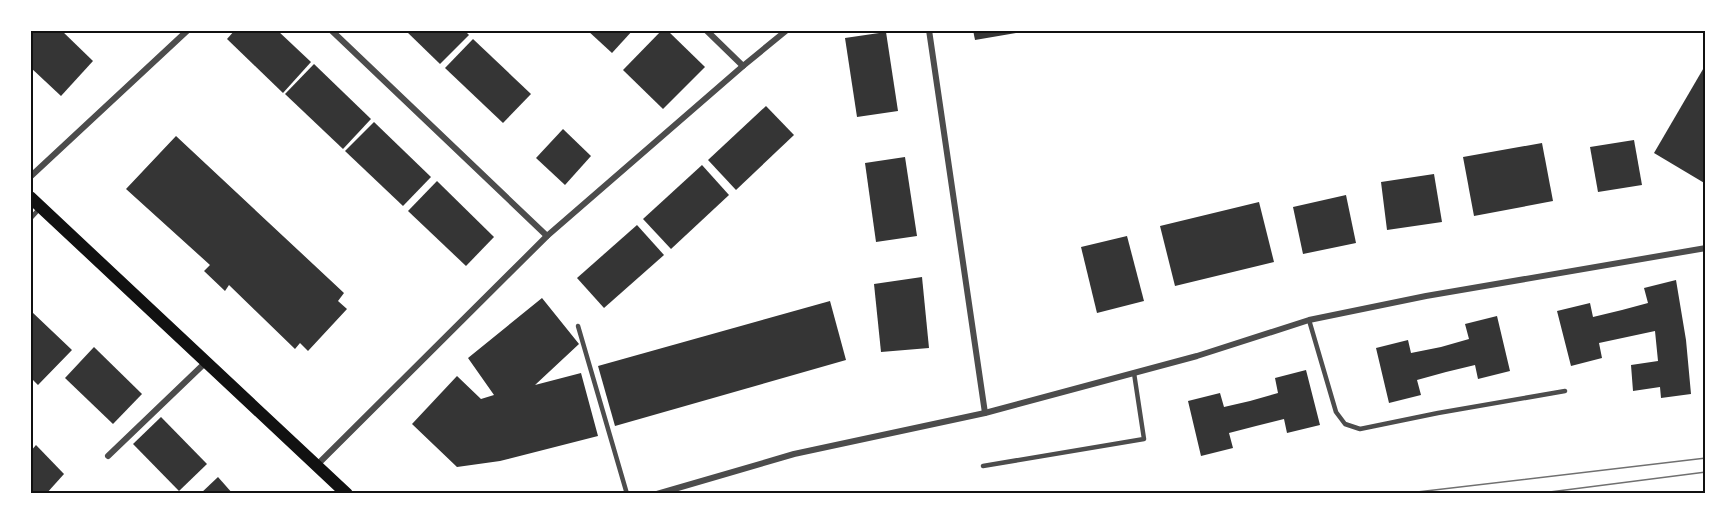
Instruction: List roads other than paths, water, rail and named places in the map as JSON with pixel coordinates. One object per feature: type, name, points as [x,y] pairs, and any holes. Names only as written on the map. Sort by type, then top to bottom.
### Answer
[{"type":"main road","points":[[30,197],[347,494]]},
{"type":"street","points":[[30,177],[188,30]]},
{"type":"street","points":[[331,30],[548,236]]},
{"type":"street","points":[[706,30],[743,66]]},
{"type":"street","points":[[316,465],[548,236],[787,30]]},
{"type":"street","points":[[929,30],[985,413]]},
{"type":"street","points":[[657,494],[794,454],[985,413],[1197,356],[1309,320],[1426,296],[1706,248]]},
{"type":"street","points":[[108,456],[205,363]]},
{"type":"lane","points":[[30,219],[40,208]]},
{"type":"lane","points":[[1309,320],[1336,412],[1345,424],[1360,429],[1565,391]]},
{"type":"lane","points":[[578,326],[627,494]]},
{"type":"lane","points":[[983,466],[1144,439],[1134,373]]},
{"type":"tram line","points":[[1400,494],[1706,458]]},
{"type":"tram line","points":[[1534,494],[1706,472]]}]
